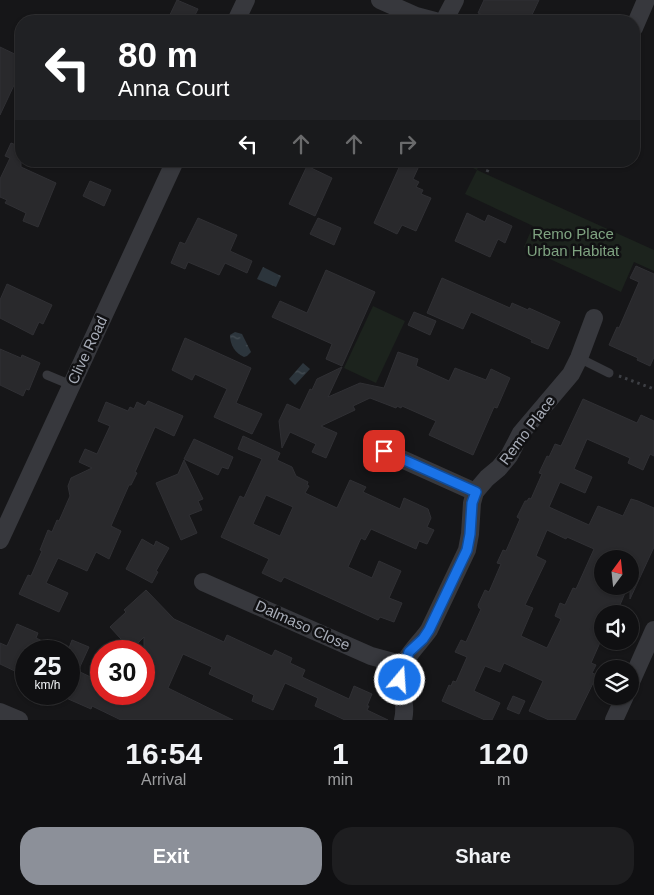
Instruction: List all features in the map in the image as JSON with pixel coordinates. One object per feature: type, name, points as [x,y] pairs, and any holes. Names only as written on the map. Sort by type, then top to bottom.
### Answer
[{"type":"street","points":[[239,15],[246,0]]},
{"type":"street","points":[[380,0],[414,15]]},
{"type":"street","points":[[447,15],[454,0]]},
{"type":"street","points":[[640,15],[646,0]]},
{"type":"street","name":"Clive Road","points":[[0,540],[172,167]]},
{"type":"street","name":"Remo Place","points":[[476,492],[509,456],[521,433],[571,374],[594,318]]},
{"type":"street","points":[[384,451],[476,492],[472,503],[467,550],[432,624],[423,639],[409,652],[404,665],[400,680],[404,702],[403,720]]},
{"type":"street","name":"Dalmaso Close","points":[[203,582],[371,656],[404,665]]},
{"type":"street","points":[[639,664],[654,630]]},
{"type":"street","points":[[614,720],[621,705]]},
{"type":"street","points":[[0,712],[19,720]]},
{"type":"lane","points":[[579,358],[610,373]]},
{"type":"lane","points":[[47,375],[71,385]]},
{"type":"path","points":[[487,172],[489,167]]},
{"type":"path","points":[[610,373],[654,389]]},
{"type":"green space","name":"Remo Place Urban Habitat","points":[[477,170],[654,250],[654,271],[634,262],[621,292],[524,247],[533,226],[465,194]]},
{"type":"green space","points":[[373,306],[405,321],[376,383],[344,368]]},
{"type":"water","points":[[263,267],[281,276],[276,287],[257,279]]},
{"type":"water","points":[[235,332],[242,334],[251,352],[247,356],[241,355],[232,345],[230,335]]},
{"type":"water","points":[[303,363],[310,369],[295,385],[289,379]]},
{"type":"building","points":[[177,0],[198,9],[195,15],[170,15]]},
{"type":"building","points":[[484,0],[539,0],[532,15],[482,15],[478,13]]},
{"type":"building","points":[[0,47],[15,54],[15,83],[0,115]]},
{"type":"building","points":[[11,143],[15,145],[15,167],[21,167],[56,183],[38,227],[23,221],[26,213],[5,203],[7,200],[0,197],[0,179],[10,158],[5,156]]},
{"type":"building","points":[[307,167],[332,178],[315,216],[289,204]]},
{"type":"building","points":[[399,167],[419,167],[413,179],[419,182],[416,187],[423,190],[421,194],[431,198],[416,231],[402,225],[397,234],[374,223]]},
{"type":"building","points":[[90,181],[111,190],[104,206],[83,196]]},
{"type":"building","points":[[467,213],[485,222],[488,215],[512,226],[505,243],[498,239],[490,257],[455,241]]},
{"type":"building","points":[[198,218],[237,235],[230,251],[252,261],[247,273],[225,263],[219,275],[188,262],[185,269],[171,263],[180,242],[185,244]]},
{"type":"building","points":[[318,218],[341,228],[334,245],[310,234]]},
{"type":"building","points":[[636,266],[654,274],[654,357],[650,366],[637,360],[638,358],[609,345],[617,327],[619,328],[639,282],[630,278]]},
{"type":"building","points":[[326,270],[375,292],[342,366],[326,359],[332,344],[272,317],[280,301],[307,313]]},
{"type":"building","points":[[442,278],[510,308],[512,303],[528,310],[529,308],[560,322],[548,349],[471,312],[463,329],[427,313]]},
{"type":"building","points":[[7,284],[52,305],[43,324],[39,322],[33,335],[0,318],[0,300]]},
{"type":"building","points":[[414,312],[436,321],[430,335],[408,325]]},
{"type":"building","points":[[185,338],[251,368],[236,403],[262,414],[252,434],[214,417],[227,389],[195,374],[192,380],[172,370]]},
{"type":"building","points":[[0,349],[21,358],[22,355],[40,363],[29,390],[26,389],[23,396],[0,385]]},
{"type":"building","points":[[398,352],[418,359],[416,366],[449,381],[455,368],[486,380],[491,369],[510,378],[497,408],[494,407],[473,455],[429,435],[436,421],[402,406],[401,408],[397,406],[396,408],[370,398],[353,406],[355,410],[321,426],[337,433],[326,458],[312,452],[316,444],[290,432],[282,448],[279,421],[287,404],[300,410],[317,379],[342,367],[328,397],[360,383],[384,388]]},
{"type":"building","points":[[583,399],[637,423],[641,415],[654,421],[654,456],[650,454],[643,470],[628,463],[630,458],[587,439],[574,469],[592,477],[585,493],[560,482],[549,507],[589,525],[598,506],[623,516],[631,499],[638,501],[654,508],[654,547],[639,580],[639,550],[594,550],[594,595],[624,595],[620,605],[594,605],[594,650],[597,650],[591,663],[594,664],[592,673],[594,674],[594,681],[575,720],[549,720],[529,711],[543,681],[504,663],[500,672],[485,666],[474,691],[500,703],[492,720],[485,720],[442,701],[449,685],[451,686],[453,681],[456,682],[467,657],[455,652],[461,640],[466,642],[481,609],[478,605],[485,590],[489,592],[501,564],[497,563],[503,550],[506,551],[520,519],[517,517],[525,501],[529,498],[531,499],[542,474],[539,473],[555,444],[561,446]],"holes":[[[547,530],[566,539],[567,537],[594,549],[576,589],[573,588],[565,605],[560,603],[555,616],[561,619],[547,648],[521,636],[533,608],[525,605],[546,561],[536,556]]]},
{"type":"building","points":[[148,401],[183,416],[174,436],[155,427],[135,472],[137,473],[131,485],[129,485],[111,526],[121,531],[109,559],[96,552],[87,571],[58,558],[46,583],[68,593],[59,612],[19,594],[28,575],[31,576],[42,551],[40,550],[48,530],[52,532],[57,520],[59,521],[70,496],[68,486],[71,478],[92,468],[79,462],[85,449],[97,454],[110,426],[98,421],[106,402],[128,411],[130,407],[134,409],[137,402],[145,406]]},
{"type":"building","points":[[243,436],[280,453],[277,460],[292,467],[296,476],[308,482],[307,485],[309,486],[305,493],[337,508],[350,480],[366,487],[363,492],[400,509],[404,498],[428,509],[431,518],[427,527],[434,530],[427,544],[419,541],[416,549],[371,529],[365,540],[361,538],[348,567],[372,578],[379,561],[401,571],[389,598],[402,603],[394,622],[380,617],[378,620],[284,577],[281,582],[262,573],[269,559],[221,537],[240,496],[244,498],[262,459],[238,449]],"holes":[[[266,495],[293,507],[280,536],[253,524]]]},
{"type":"building","points":[[194,439],[233,457],[228,469],[222,467],[218,475],[184,459]]},
{"type":"building","points":[[184,460],[203,499],[198,501],[202,510],[189,515],[197,533],[181,540],[156,483],[178,474]]},
{"type":"building","points":[[142,539],[154,546],[156,541],[169,548],[156,571],[158,572],[152,583],[126,569]]},
{"type":"building","points":[[146,590],[174,619],[224,642],[227,635],[272,656],[275,650],[292,658],[290,663],[305,670],[302,677],[349,699],[354,686],[372,694],[367,710],[388,720],[345,720],[315,706],[318,698],[285,683],[273,710],[252,701],[254,695],[209,674],[212,667],[183,654],[168,688],[233,720],[121,720],[92,706],[91,709],[80,704],[80,672],[90,677],[90,705],[155,705],[155,640],[144,640],[144,637],[141,640],[122,640],[110,627],[126,612],[124,610]]},
{"type":"building","points":[[17,624],[38,633],[36,638],[40,640],[15,640],[15,671],[0,664],[0,643],[7,646]]},
{"type":"building","points":[[80,643],[89,647],[80,667]]},
{"type":"building","points":[[513,696],[525,701],[519,714],[507,709]]},
{"type":"route","points":[[384,451],[476,492],[472,503],[467,550],[436,618],[423,639],[409,652],[400,680]]}]
